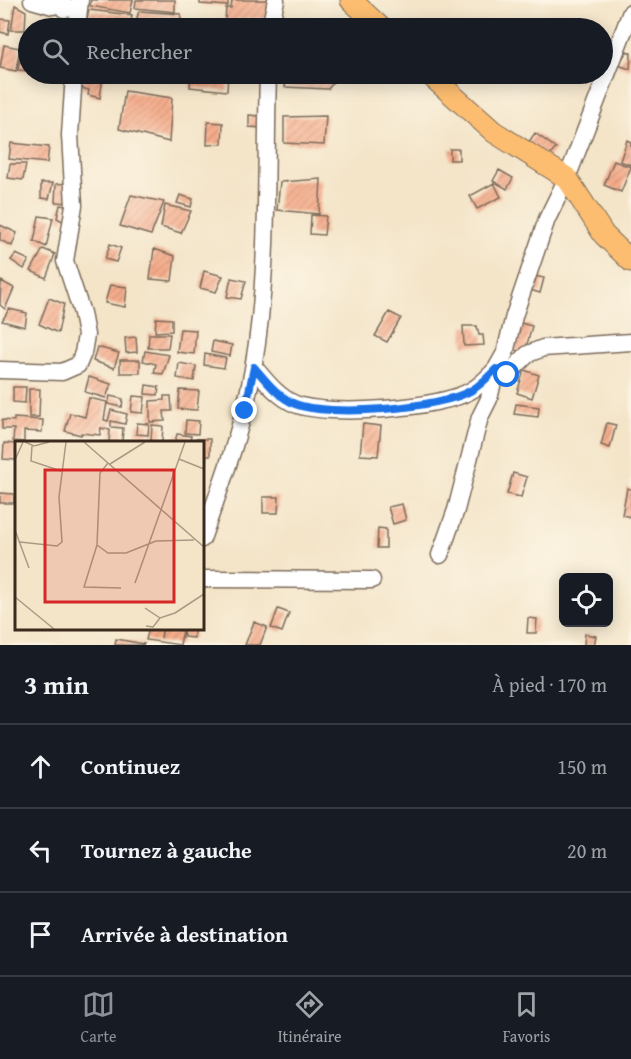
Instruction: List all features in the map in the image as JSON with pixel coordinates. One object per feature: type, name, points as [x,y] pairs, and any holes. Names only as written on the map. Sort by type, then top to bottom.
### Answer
[{"type":"main road","points":[[351,0],[370,18]]},
{"type":"main road","points":[[440,84],[494,132],[567,178],[604,235],[631,261]]},
{"type":"street","points":[[32,0],[53,6],[64,4],[64,9],[79,4]]},
{"type":"street","points":[[272,18],[276,0]]},
{"type":"street","points":[[613,59],[631,12]]},
{"type":"street","points":[[0,370],[62,372],[78,365],[83,353],[86,335],[82,313],[65,261],[74,205],[70,135],[73,84]]},
{"type":"street","points":[[204,533],[245,411],[254,367],[261,310],[266,216],[268,84]]},
{"type":"street","points":[[440,555],[496,369],[505,353],[514,316],[547,219],[567,178],[603,84]]},
{"type":"street","points":[[496,369],[507,375],[528,354],[543,348],[631,342]]},
{"type":"street","points":[[254,367],[273,389],[292,403],[311,409],[398,409],[443,400],[472,390],[496,369]]},
{"type":"street","points":[[204,579],[372,580]]},
{"type":"building","points":[[91,0],[133,0],[130,13],[90,6]]},
{"type":"building","points":[[136,0],[175,0],[175,12],[135,8]]},
{"type":"building","points":[[200,0],[228,0],[228,6],[200,4]]},
{"type":"building","points":[[232,0],[269,0],[268,18],[225,18],[226,8],[231,8]]},
{"type":"building","points":[[15,5],[26,11],[26,18],[18,18],[18,30],[11,30]]},
{"type":"building","points":[[89,10],[132,15],[132,18],[87,18]]},
{"type":"building","points":[[139,11],[181,14],[181,18],[137,18]]},
{"type":"building","points":[[0,19],[10,20],[8,34],[0,32]]},
{"type":"building","points":[[4,45],[18,48],[16,71],[0,68]]},
{"type":"building","points":[[627,51],[631,53],[630,69],[618,65]]},
{"type":"building","points":[[82,84],[102,84],[100,98],[88,95],[89,90],[81,88]]},
{"type":"building","points":[[190,84],[227,84],[227,91],[190,87]]},
{"type":"building","points":[[285,84],[332,84],[328,89],[285,87]]},
{"type":"building","points":[[125,91],[172,98],[169,142],[119,129]]},
{"type":"building","points":[[249,115],[267,117],[264,128],[249,127]]},
{"type":"building","points":[[326,116],[324,145],[284,143],[284,117]]},
{"type":"building","points":[[208,122],[223,123],[222,144],[207,145]]},
{"type":"building","points":[[535,133],[556,148],[548,158],[528,143]]},
{"type":"building","points":[[627,140],[631,142],[631,165],[620,161]]},
{"type":"building","points":[[11,143],[49,147],[47,163],[9,159]]},
{"type":"building","points":[[450,149],[459,149],[459,160],[450,160]]},
{"type":"building","points":[[614,161],[631,167],[621,192],[604,185]]},
{"type":"building","points":[[10,164],[26,164],[23,180],[8,178]]},
{"type":"building","points":[[499,170],[513,178],[507,189],[493,181]]},
{"type":"building","points":[[321,179],[319,214],[277,210],[280,182]]},
{"type":"building","points":[[41,183],[53,183],[49,199],[41,198]]},
{"type":"building","points":[[71,183],[70,203],[55,202],[56,184]]},
{"type":"building","points":[[494,183],[501,197],[477,209],[470,196]]},
{"type":"building","points":[[131,195],[164,202],[151,235],[120,226]]},
{"type":"building","points":[[180,195],[193,199],[191,207],[177,203]]},
{"type":"building","points":[[60,205],[66,206],[64,222],[57,218]]},
{"type":"building","points":[[165,205],[191,211],[181,233],[161,227]]},
{"type":"building","points":[[311,215],[326,216],[324,235],[310,234]]},
{"type":"building","points":[[39,216],[53,218],[46,247],[34,241]]},
{"type":"building","points":[[0,225],[17,233],[12,246],[0,240]]},
{"type":"building","points":[[110,244],[121,248],[116,262],[105,259]]},
{"type":"building","points":[[43,249],[55,254],[46,278],[31,271]]},
{"type":"building","points":[[154,249],[175,256],[172,281],[150,279]]},
{"type":"building","points":[[16,254],[29,260],[24,269],[11,260]]},
{"type":"building","points":[[204,271],[223,276],[216,292],[200,288]]},
{"type":"building","points":[[534,276],[544,278],[540,293],[530,290]]},
{"type":"building","points":[[231,278],[246,281],[241,299],[227,297]]},
{"type":"building","points":[[1,281],[14,288],[5,309],[0,305]]},
{"type":"building","points":[[110,285],[127,287],[125,307],[105,303]]},
{"type":"building","points":[[49,298],[64,304],[58,333],[39,324]]},
{"type":"building","points":[[9,309],[27,313],[25,327],[2,321]]},
{"type":"building","points":[[389,312],[401,318],[387,342],[375,336]]},
{"type":"building","points":[[156,318],[172,319],[172,331],[155,332]]},
{"type":"building","points":[[517,322],[532,326],[525,352],[510,349]]},
{"type":"building","points":[[463,326],[477,326],[479,335],[483,335],[484,345],[464,346]]},
{"type":"building","points":[[180,329],[196,330],[194,354],[177,352]]},
{"type":"building","points":[[149,334],[170,334],[168,348],[148,348]]},
{"type":"building","points":[[136,337],[137,352],[126,353],[125,338]]},
{"type":"building","points":[[213,341],[232,345],[230,356],[211,352]]},
{"type":"building","points":[[97,347],[119,353],[114,368],[93,361]]},
{"type":"building","points":[[145,351],[169,355],[163,374],[154,373],[156,364],[143,361]]},
{"type":"building","points":[[205,354],[226,358],[224,368],[204,365]]},
{"type":"building","points":[[120,360],[140,360],[140,373],[120,373]]},
{"type":"building","points":[[179,363],[196,366],[194,381],[177,378]]},
{"type":"building","points":[[524,370],[539,375],[532,398],[517,393]]},
{"type":"building","points":[[89,377],[111,384],[106,398],[85,392]]},
{"type":"building","points":[[146,385],[159,387],[158,395],[145,394]]},
{"type":"building","points":[[13,387],[26,387],[25,403],[13,402]]},
{"type":"building","points":[[29,389],[40,389],[39,417],[29,417]]},
{"type":"building","points":[[180,390],[199,391],[197,410],[178,409]]},
{"type":"building","points":[[110,396],[123,399],[122,407],[108,404]]},
{"type":"building","points":[[133,396],[145,397],[143,413],[131,412]]},
{"type":"building","points":[[164,396],[171,396],[172,411],[164,411],[165,421],[150,422],[150,401],[164,400]]},
{"type":"building","points":[[89,398],[107,402],[104,420],[108,421],[111,410],[127,414],[125,424],[111,421],[111,427],[123,428],[122,441],[109,441],[110,430],[101,428],[100,435],[81,433],[81,435],[65,431],[70,413],[85,417]]},
{"type":"building","points":[[516,404],[539,407],[538,417],[514,414]]},
{"type":"building","points":[[14,418],[43,420],[42,432],[24,431],[24,441],[13,441],[14,429],[2,429],[2,420],[14,421]]},
{"type":"building","points":[[186,420],[199,421],[198,434],[185,433]]},
{"type":"building","points":[[137,423],[149,424],[148,435],[136,434]]},
{"type":"building","points":[[607,423],[616,425],[610,448],[601,445]]},
{"type":"building","points":[[363,424],[381,426],[378,456],[360,455]]},
{"type":"building","points":[[152,425],[163,426],[162,441],[151,441]]},
{"type":"building","points":[[177,434],[191,436],[190,441],[175,441]]},
{"type":"building","points":[[195,439],[210,439],[210,456],[206,456],[206,460],[204,460],[204,441],[195,441]]},
{"type":"building","points":[[4,443],[15,444],[15,460],[3,459]]},
{"type":"building","points":[[513,473],[527,477],[521,497],[507,494]]},
{"type":"building","points":[[627,488],[631,489],[631,517],[622,515]]},
{"type":"building","points":[[0,493],[14,494],[14,503],[0,503]]},
{"type":"building","points":[[263,497],[279,497],[278,513],[263,513]]},
{"type":"building","points":[[402,504],[406,520],[393,524],[388,507]]},
{"type":"building","points":[[378,528],[386,529],[386,548],[377,548]]},
{"type":"building","points":[[278,609],[289,613],[282,632],[271,628]]},
{"type":"building","points":[[528,618],[537,619],[536,633],[527,633]]},
{"type":"building","points":[[254,622],[267,627],[260,645],[245,645]]},
{"type":"building","points":[[148,630],[162,630],[161,638],[163,630],[183,630],[180,645],[146,640]]},
{"type":"building","points":[[183,630],[194,630],[194,638],[184,637]]},
{"type":"building","points":[[585,634],[596,636],[594,645],[584,645]]},
{"type":"building","points":[[116,639],[144,644],[115,645]]},
{"type":"route","points":[[245,411],[254,367],[273,389],[292,403],[311,409],[398,409],[443,400],[472,390],[496,369],[507,375]]}]
